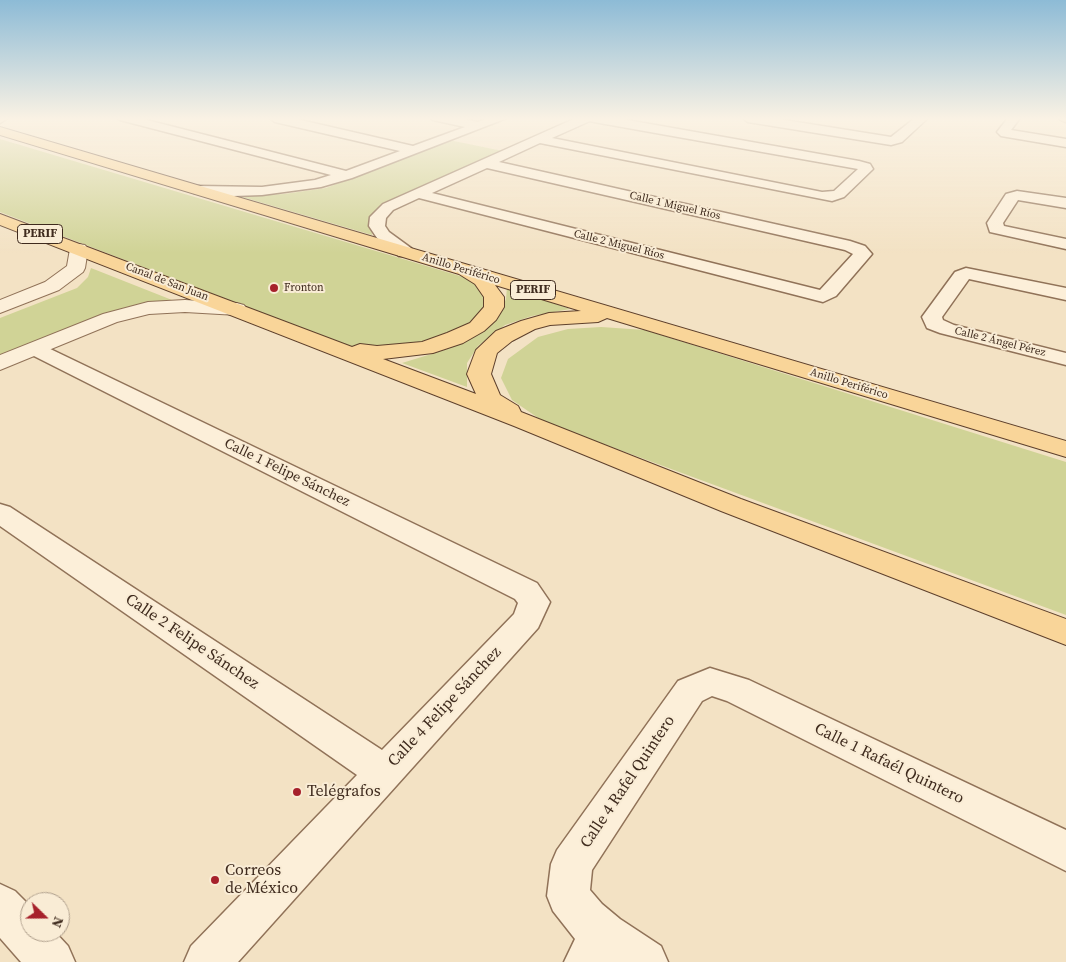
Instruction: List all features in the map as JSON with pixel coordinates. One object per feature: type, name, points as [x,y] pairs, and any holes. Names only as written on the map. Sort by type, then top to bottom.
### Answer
[{"type":"main road","name":"Anillo Periférico","points":[[108,163],[1066,449]]},
{"type":"main road","name":"Canal de San Juan","points":[[0,219],[334,348]]},
{"type":"main road","points":[[334,348],[378,353],[425,348],[455,338],[476,327],[489,316],[494,307],[494,297],[482,280],[453,266]]},
{"type":"main road","points":[[523,421],[490,399],[478,374],[487,350],[504,336],[528,325],[549,319],[591,315],[634,320]]},
{"type":"main road","name":"PERIF","points":[[334,348],[523,421],[731,505],[1066,632]]},
{"type":"street","points":[[299,163],[346,175]]},
{"type":"street","points":[[199,190],[233,192],[290,189],[316,184],[379,163]]},
{"type":"street","points":[[405,252],[383,235],[377,226],[378,217],[388,207],[484,163]]},
{"type":"street","name":"Calle 1 Miguel Ríos","points":[[484,163],[850,246],[859,250],[862,254],[829,292],[823,296]]},
{"type":"street","points":[[659,163],[832,197],[839,194],[866,169],[866,167],[843,163]]},
{"type":"street","name":"Calle 2 Miguel Ríos","points":[[416,193],[823,296]]},
{"type":"street","points":[[1066,203],[1017,195],[1011,198],[995,223],[996,229],[1066,244]]},
{"type":"street","points":[[0,308],[52,286],[76,268],[79,249]]},
{"type":"street","name":"Calle 2 Ángel Pérez","points":[[1066,294],[966,273],[961,276],[932,317],[934,324],[947,329],[1066,359]]},
{"type":"street","points":[[0,363],[110,318],[148,308],[185,306],[237,309]]},
{"type":"street","name":"Calle 1 Felipe Sánchez","points":[[35,349],[526,590],[534,602]]},
{"type":"street","name":"Calle 2 Felipe Sánchez","points":[[0,513],[384,772]]},
{"type":"street","name":"Calle 4 Felipe Sánchez","points":[[207,962],[527,620],[534,602]]},
{"type":"street","name":"Calle 1 Rafaél Quintero","points":[[710,682],[737,690],[1066,851]]},
{"type":"street","name":"Calle 4 Rafel Quintero","points":[[595,948],[586,920],[568,896],[572,864],[690,691],[710,682]]},
{"type":"street","points":[[0,906],[52,962]]},
{"type":"street","points":[[595,948],[645,962]]},
{"type":"green space","points":[[0,163],[80,163],[460,276],[478,284],[491,302],[473,326],[433,344],[363,349],[346,345],[0,212]]},
{"type":"green space","points":[[390,163],[476,163],[381,204],[371,218],[372,235],[239,196],[284,194],[326,188]]},
{"type":"green space","points":[[91,268],[172,300],[127,309],[0,361],[0,318],[77,288],[88,277]]},
{"type":"green space","points":[[507,287],[570,309],[532,316],[505,325],[478,346],[467,363],[467,387],[402,363],[451,348],[487,327],[501,311],[506,299]]},
{"type":"green space","points":[[601,327],[645,330],[1066,462],[1066,615],[544,422],[512,400],[501,378],[508,359],[538,337],[568,329]]},
{"type":"place","name":"Fronton","points":[[274,288]]},
{"type":"place","name":"Telégrafos","points":[[297,792]]},
{"type":"place","name":"Correos de México","points":[[215,880]]}]
